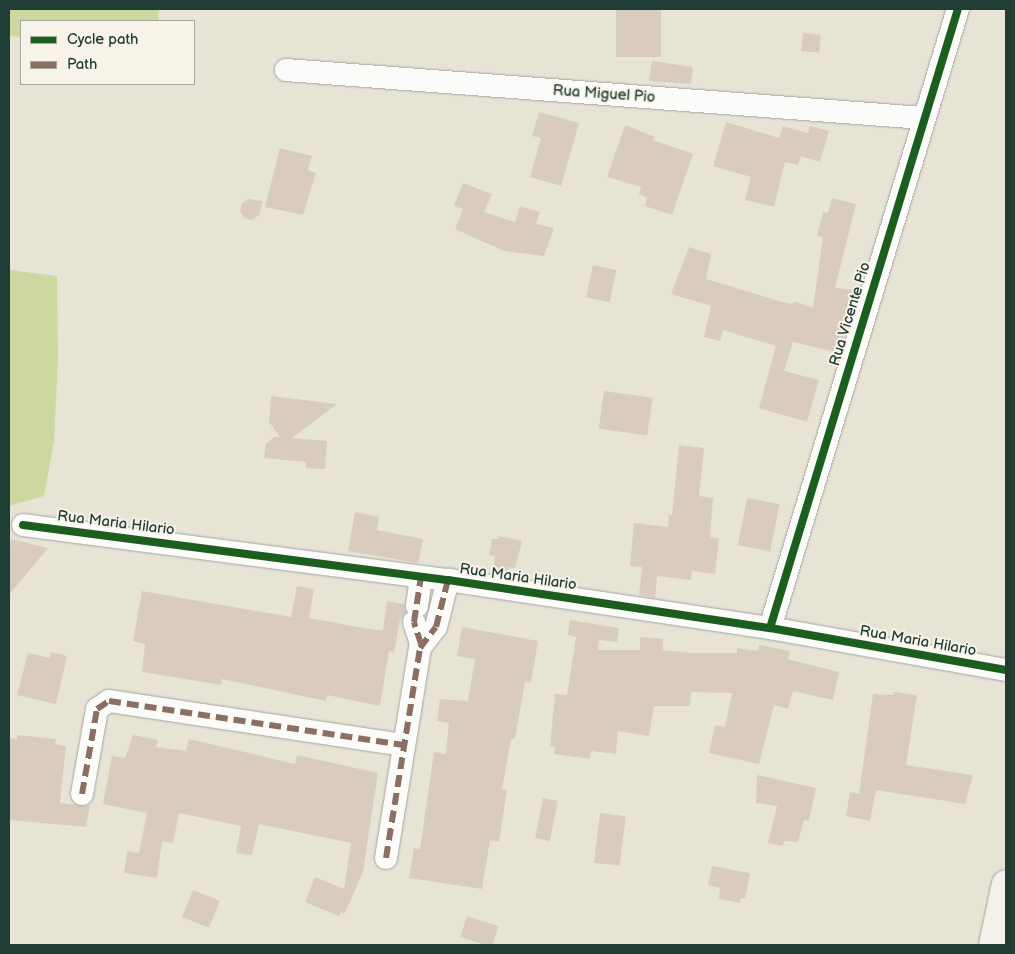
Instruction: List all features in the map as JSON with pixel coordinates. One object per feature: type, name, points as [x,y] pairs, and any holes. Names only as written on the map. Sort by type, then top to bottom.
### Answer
[{"type":"main road","points":[[993,945],[1006,884]]},
{"type":"street","name":"Rua Vicente Pio","points":[[770,628],[923,118],[958,9]]},
{"type":"street","name":"Rua Miguel Pio","points":[[286,70],[923,118]]},
{"type":"street","name":"Rua Maria Hilario","points":[[24,524],[448,580],[770,628],[1006,670]]},
{"type":"street","points":[[386,858],[402,745],[421,644],[415,614],[421,577]]},
{"type":"street","points":[[421,644],[436,627],[448,580]]},
{"type":"street","points":[[82,794],[97,709],[109,701],[402,745]]},
{"type":"green space","points":[[9,9],[159,9],[158,20],[20,20],[20,37],[9,36]]},
{"type":"green space","points":[[9,270],[57,276],[58,358],[54,442],[44,496],[9,506]]},
{"type":"building","points":[[616,9],[661,9],[661,57],[616,57]]},
{"type":"building","points":[[803,33],[821,35],[819,53],[801,51]]},
{"type":"building","points":[[652,61],[693,67],[691,84],[649,81]]},
{"type":"building","points":[[539,112],[579,123],[561,186],[530,177],[541,138],[532,136]]},
{"type":"building","points":[[726,122],[779,138],[783,126],[808,133],[810,126],[829,131],[820,162],[801,156],[798,165],[785,162],[774,207],[745,200],[751,177],[713,166]]},
{"type":"building","points":[[625,125],[655,137],[653,140],[693,154],[672,215],[645,206],[647,198],[639,194],[641,187],[607,177]]},
{"type":"building","points":[[280,148],[312,156],[308,170],[316,173],[303,215],[265,207]]},
{"type":"building","points":[[463,183],[492,194],[484,212],[515,222],[520,206],[540,212],[536,224],[554,228],[544,256],[504,251],[455,229],[463,209],[454,206]]},
{"type":"building","points":[[832,198],[856,204],[835,288],[859,290],[839,353],[793,342],[784,371],[819,380],[807,422],[759,408],[776,346],[723,330],[720,341],[704,337],[711,306],[671,294],[689,247],[711,254],[706,279],[782,302],[793,304],[794,301],[813,308],[823,237],[817,236],[823,212],[828,213]]},
{"type":"building","points":[[248,199],[263,201],[259,215],[252,220],[244,218],[240,211],[242,203]]},
{"type":"building","points":[[593,265],[616,270],[610,302],[586,297]]},
{"type":"building","points":[[604,391],[653,398],[647,435],[599,429]]},
{"type":"building","points":[[271,396],[337,404],[292,438],[327,441],[325,469],[306,468],[306,462],[264,458],[266,444],[274,437],[280,437],[269,422]]},
{"type":"building","points":[[679,445],[704,448],[699,496],[713,498],[710,537],[719,538],[715,574],[692,571],[691,580],[657,576],[655,598],[639,595],[642,567],[630,566],[634,523],[668,527],[669,515],[672,515]]},
{"type":"building","points":[[747,498],[779,504],[770,551],[738,545]]},
{"type":"building","points":[[355,512],[379,517],[377,530],[423,539],[418,563],[348,551]]},
{"type":"building","points":[[499,536],[522,541],[515,568],[509,567],[508,576],[493,573],[495,556],[489,555],[492,539],[498,539]]},
{"type":"building","points":[[11,539],[48,548],[9,595],[9,554]]},
{"type":"building","points":[[297,586],[314,589],[309,618],[352,626],[383,631],[387,601],[404,604],[406,612],[400,620],[394,652],[389,651],[380,706],[327,695],[326,701],[222,679],[221,685],[142,672],[145,644],[133,641],[142,591],[291,617]]},
{"type":"building","points":[[570,620],[619,628],[617,642],[599,640],[598,650],[640,650],[640,637],[663,639],[663,650],[691,653],[737,653],[737,648],[758,651],[759,645],[790,651],[788,659],[839,672],[833,700],[793,691],[788,709],[774,705],[759,764],[709,753],[715,725],[725,727],[732,693],[691,692],[690,706],[654,706],[649,736],[618,731],[616,754],[591,751],[590,759],[554,754],[555,747],[550,747],[555,694],[567,695],[576,637],[568,635]]},
{"type":"building","points":[[462,627],[538,641],[531,683],[525,682],[515,739],[511,739],[502,789],[507,790],[499,842],[490,840],[482,889],[409,878],[414,848],[420,849],[434,752],[446,754],[449,723],[437,721],[440,699],[468,701],[475,659],[457,656]]},
{"type":"building","points":[[51,652],[67,656],[56,704],[17,695],[28,653],[50,658]]},
{"type":"building","points":[[894,692],[917,695],[906,765],[973,775],[965,804],[876,790],[870,821],[846,816],[850,792],[859,794],[873,694],[894,695]]},
{"type":"building","points":[[17,735],[56,739],[55,744],[66,746],[60,803],[90,806],[86,827],[9,820],[9,738],[17,739]]},
{"type":"building","points":[[133,735],[158,740],[156,747],[186,751],[189,739],[295,764],[297,755],[378,773],[363,872],[345,913],[341,912],[339,916],[305,902],[315,877],[344,889],[351,843],[259,824],[252,855],[236,853],[241,826],[179,813],[173,843],[162,841],[157,878],[124,873],[127,851],[139,853],[147,813],[103,804],[112,756],[125,758]]},
{"type":"building","points":[[757,775],[816,788],[809,821],[804,820],[798,842],[784,841],[783,846],[768,843],[777,806],[756,803]]},
{"type":"building","points":[[543,798],[558,801],[550,841],[535,838]]},
{"type":"building","points":[[600,813],[626,816],[620,866],[594,863]]},
{"type":"building","points":[[712,866],[750,873],[745,899],[741,898],[740,903],[719,899],[720,888],[708,885]]},
{"type":"building","points":[[193,890],[220,901],[209,928],[182,917]]},
{"type":"building","points":[[467,916],[498,926],[492,945],[485,945],[460,937]]},
{"type":"marked path","points":[[421,577],[414,622],[421,644]]},
{"type":"marked path","points":[[386,858],[420,648],[436,627],[448,580]]},
{"type":"marked path","points":[[82,794],[97,709],[109,701],[402,745]]},
{"type":"cycle path","points":[[770,628],[958,9]]},
{"type":"cycle path","points":[[23,525],[448,580],[770,628],[1006,670]]}]
